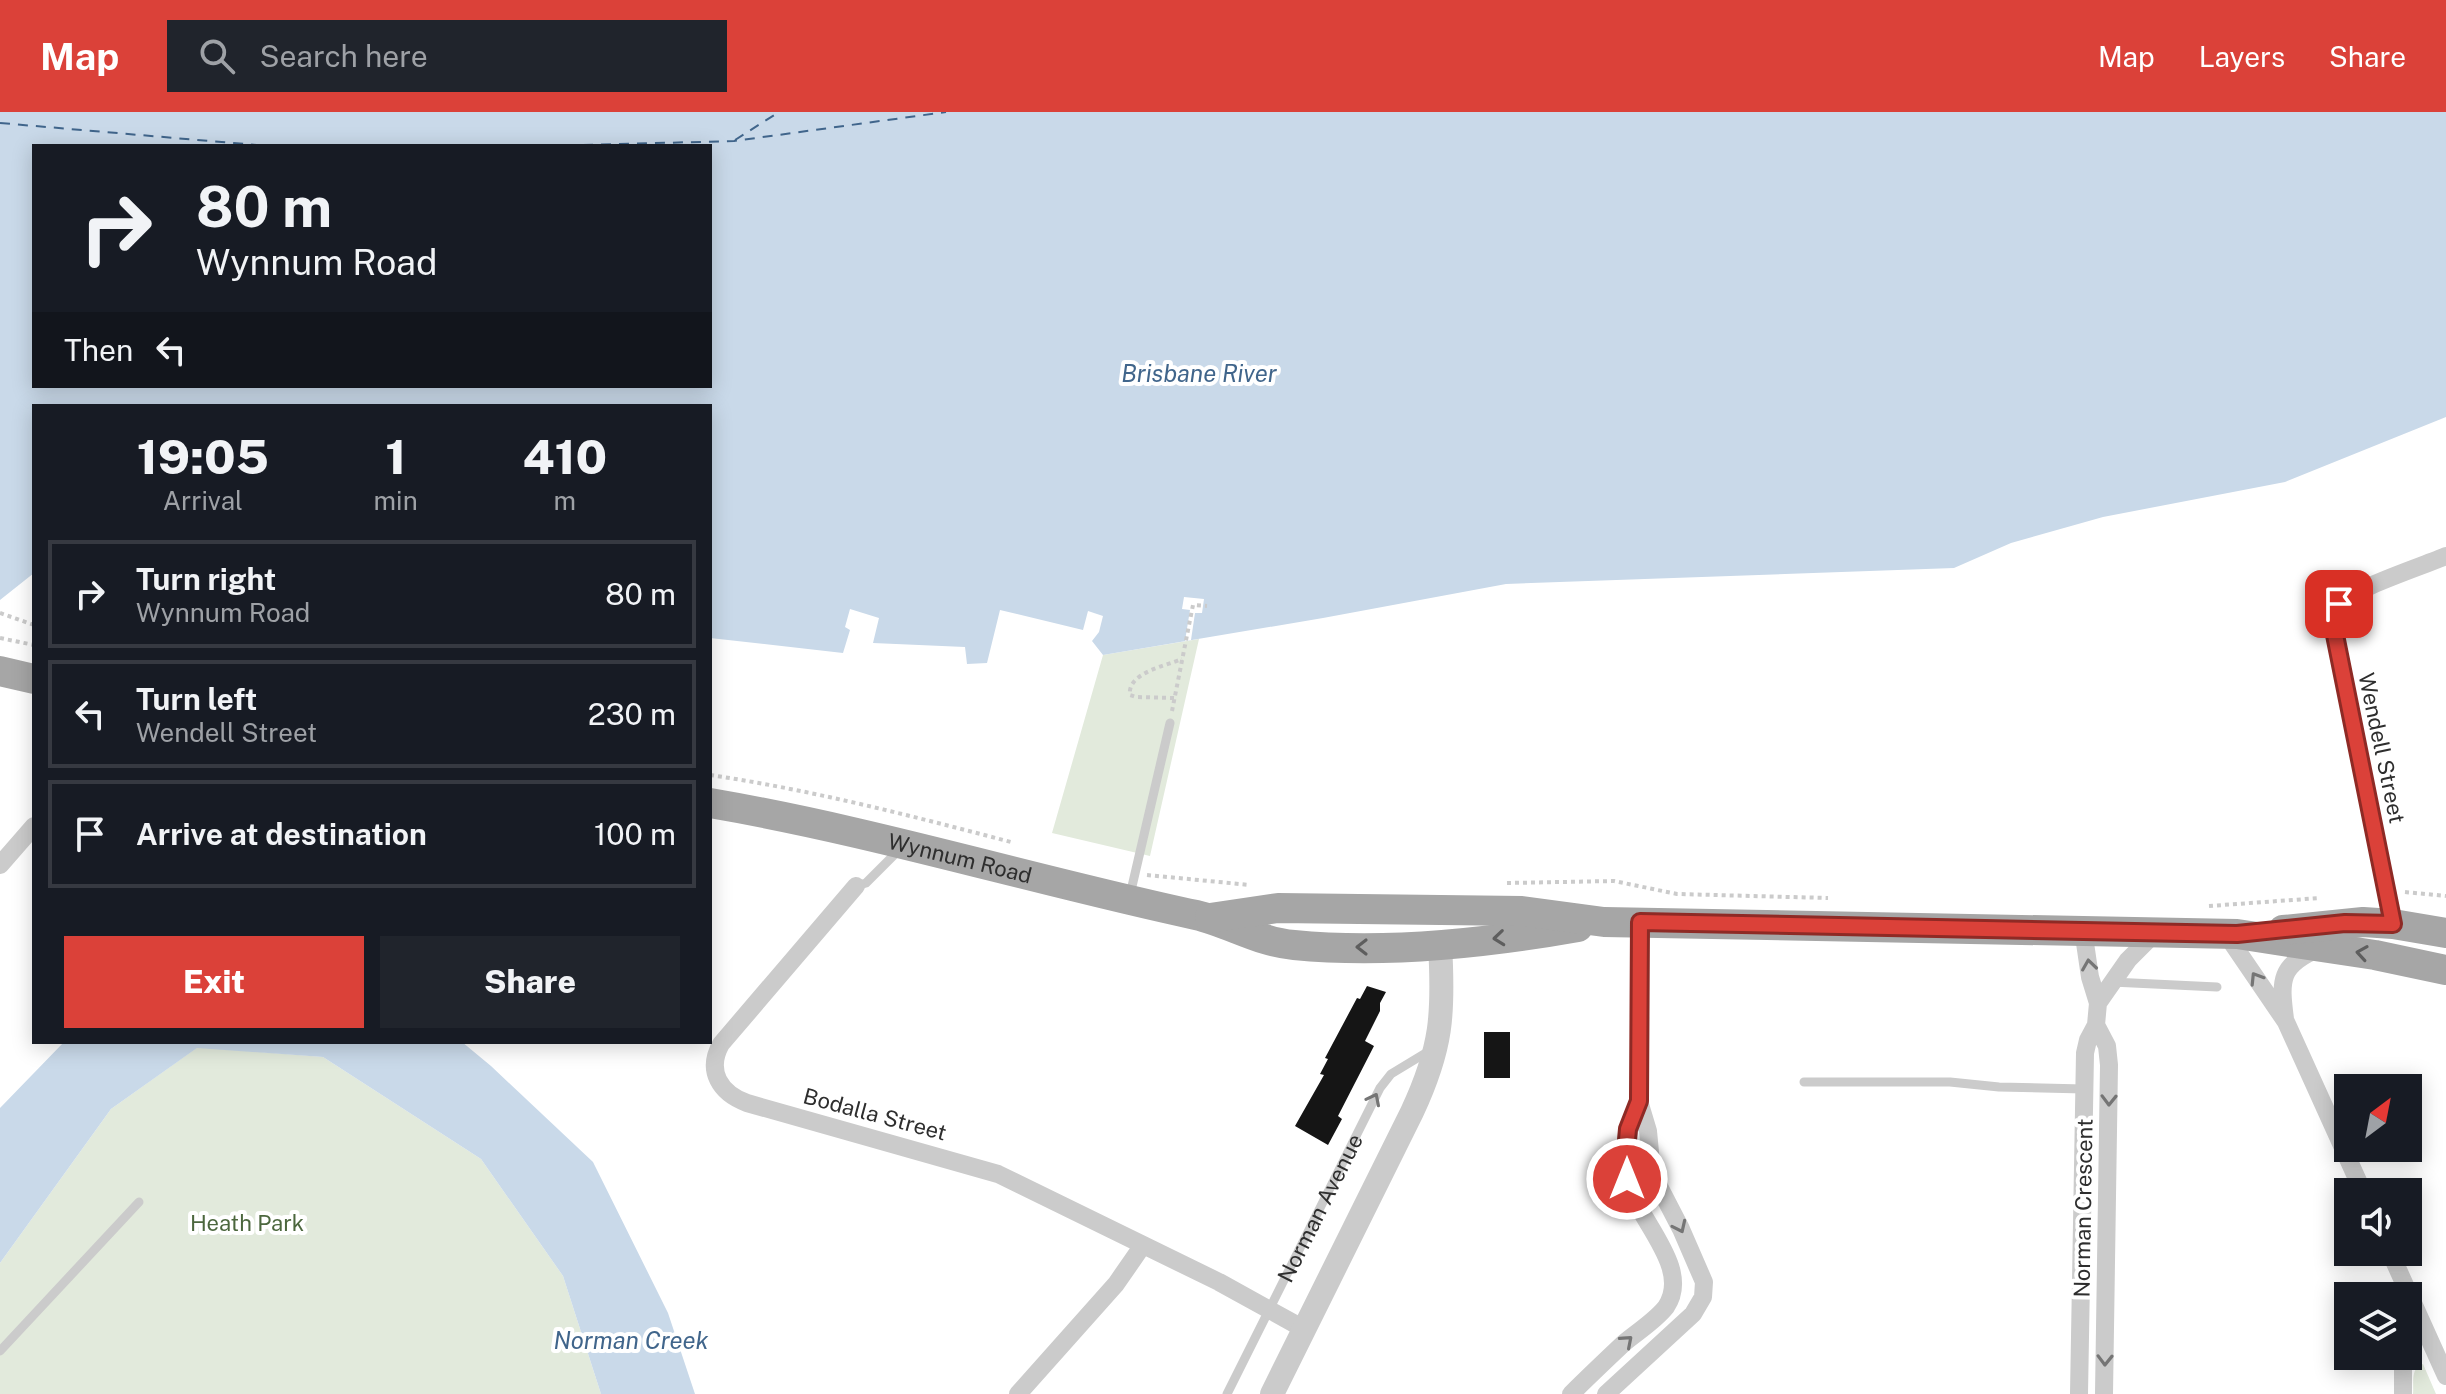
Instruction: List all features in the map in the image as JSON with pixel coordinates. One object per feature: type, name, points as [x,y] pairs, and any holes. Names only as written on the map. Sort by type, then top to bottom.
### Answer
[{"type":"main road","points":[[0,671],[32,679]]},
{"type":"main road","name":"Wynnum Road","points":[[712,803],[1132,887],[1260,939],[1295,945],[1386,947],[1440,944],[1604,922]]},
{"type":"main road","name":"Wynnum Road","points":[[1210,918],[1278,908],[1522,911],[1604,922],[2231,934],[2442,969]]},
{"type":"main road","name":"Norman Avenue","points":[[1440,944],[1441,911]]},
{"type":"main road","name":"Wynnum Road","points":[[2231,934],[2345,923],[2393,924],[2446,933]]},
{"type":"main road","points":[[2393,924],[2400,941],[2408,949],[2442,969]]},
{"type":"street","name":"Wendell Street","points":[[2393,924],[2333,613],[2339,604],[2357,592],[2446,556]]},
{"type":"street","points":[[0,865],[32,828]]},
{"type":"street","name":"Bodalla Street","points":[[856,886],[721,1044],[714,1068],[724,1090],[747,1103],[998,1174],[1304,1329]]},
{"type":"street","points":[[1606,1394],[1693,1314],[1704,1293],[1700,1270],[1652,1173],[1648,1131],[1639,1101],[1640,922]]},
{"type":"street","name":"Norman Crescent","points":[[2076,930],[2085,943],[2098,1003],[2096,1025],[2086,1046],[2079,1394]]},
{"type":"street","name":"Norman Crescent","points":[[2098,1003],[2128,960],[2156,932]]},
{"type":"street","points":[[2231,934],[2286,1022],[2357,1178]]},
{"type":"street","name":"Norman Avenue","points":[[1272,1394],[1432,1066],[1438,1046],[1442,1007],[1440,944]]},
{"type":"street","points":[[2286,1022],[2281,987],[2284,979],[2301,957],[2322,947]]},
{"type":"street","name":"Norman Crescent","points":[[2096,1025],[2107,1046],[2109,1065],[2104,1394]]},
{"type":"street","points":[[1571,1394],[1661,1313],[1673,1287],[1673,1271],[1633,1196],[1626,1174],[1628,1129],[1639,1101]]},
{"type":"street","points":[[1018,1394],[1116,1284],[1143,1245]]},
{"type":"street","points":[[2422,1320],[2446,1376]]},
{"type":"street","points":[[2403,1370],[2403,1394]]},
{"type":"lane","points":[[1132,887],[1170,723]]},
{"type":"lane","name":"Bodalla Street","points":[[856,886],[866,883],[906,843]]},
{"type":"lane","points":[[2112,982],[2217,987]]},
{"type":"lane","name":"Norman Avenue","points":[[1227,1394],[1380,1088],[1391,1074],[1438,1046]]},
{"type":"lane","points":[[1804,1082],[1950,1082],[1999,1087],[2084,1089]]},
{"type":"lane","points":[[0,1351],[139,1202]]},
{"type":"path","points":[[1170,723],[1193,605],[1207,606]]},
{"type":"path","points":[[0,613],[32,624]]},
{"type":"path","points":[[0,638],[32,645]]},
{"type":"path","points":[[1175,698],[1136,697],[1130,695],[1129,689],[1130,684],[1139,677],[1182,659]]},
{"type":"path","points":[[712,775],[750,780],[903,813],[1022,845]]},
{"type":"path","points":[[1502,883],[1614,881],[1677,894],[1834,899]]},
{"type":"path","points":[[1132,887],[1263,886]]},
{"type":"path","points":[[2388,893],[2446,896]]},
{"type":"path","points":[[2195,907],[2320,898]]},
{"type":"green space","points":[[1199,639],[1150,856],[1052,833],[1103,655]]},
{"type":"green space","name":"Heath Park","points":[[198,1047],[323,1057],[481,1159],[563,1276],[601,1394],[0,1394],[0,1263],[111,1109]]},
{"type":"green space","points":[[2422,1364],[2436,1394],[2413,1394],[2414,1372],[2422,1370]]},
{"type":"water","name":"Brisbane River","points":[[0,112],[2446,112],[2446,417],[2285,482],[2103,517],[2011,543],[1954,568],[1506,584],[1103,655],[1092,641],[1099,632],[1103,616],[1088,611],[1083,630],[1000,610],[987,663],[967,664],[965,647],[873,643],[879,618],[850,609],[845,627],[850,630],[843,653],[712,638],[712,404],[32,404],[32,575],[0,600]]},
{"type":"water","name":"Norman Creek","points":[[62,1044],[464,1044],[593,1162],[668,1313],[695,1394],[601,1394],[563,1276],[481,1159],[323,1057],[197,1048],[111,1109],[0,1263],[0,1108]]},
{"type":"pier","points":[[1184,597],[1204,599],[1202,613],[1195,613],[1191,640],[1185,641],[1190,610],[1182,609]]},
{"type":"building","points":[[1367,986],[1386,992],[1365,1041],[1374,1046],[1338,1116],[1342,1119],[1328,1145],[1295,1126],[1324,1075],[1320,1074],[1328,1059],[1325,1058],[1357,998],[1360,999]]},
{"type":"building","points":[[1484,1032],[1510,1032],[1510,1078],[1484,1078]]},
{"type":"ferry route","points":[[735,140],[779,112]]},
{"type":"ferry route","points":[[622,144],[734,141],[946,112]]},
{"type":"ferry route","points":[[0,123],[245,144]]},
{"type":"route","points":[[1627,1179],[1628,1129],[1639,1101],[1640,922],[2237,934],[2345,923],[2393,924],[2334,630],[2333,613],[2339,604]]}]
